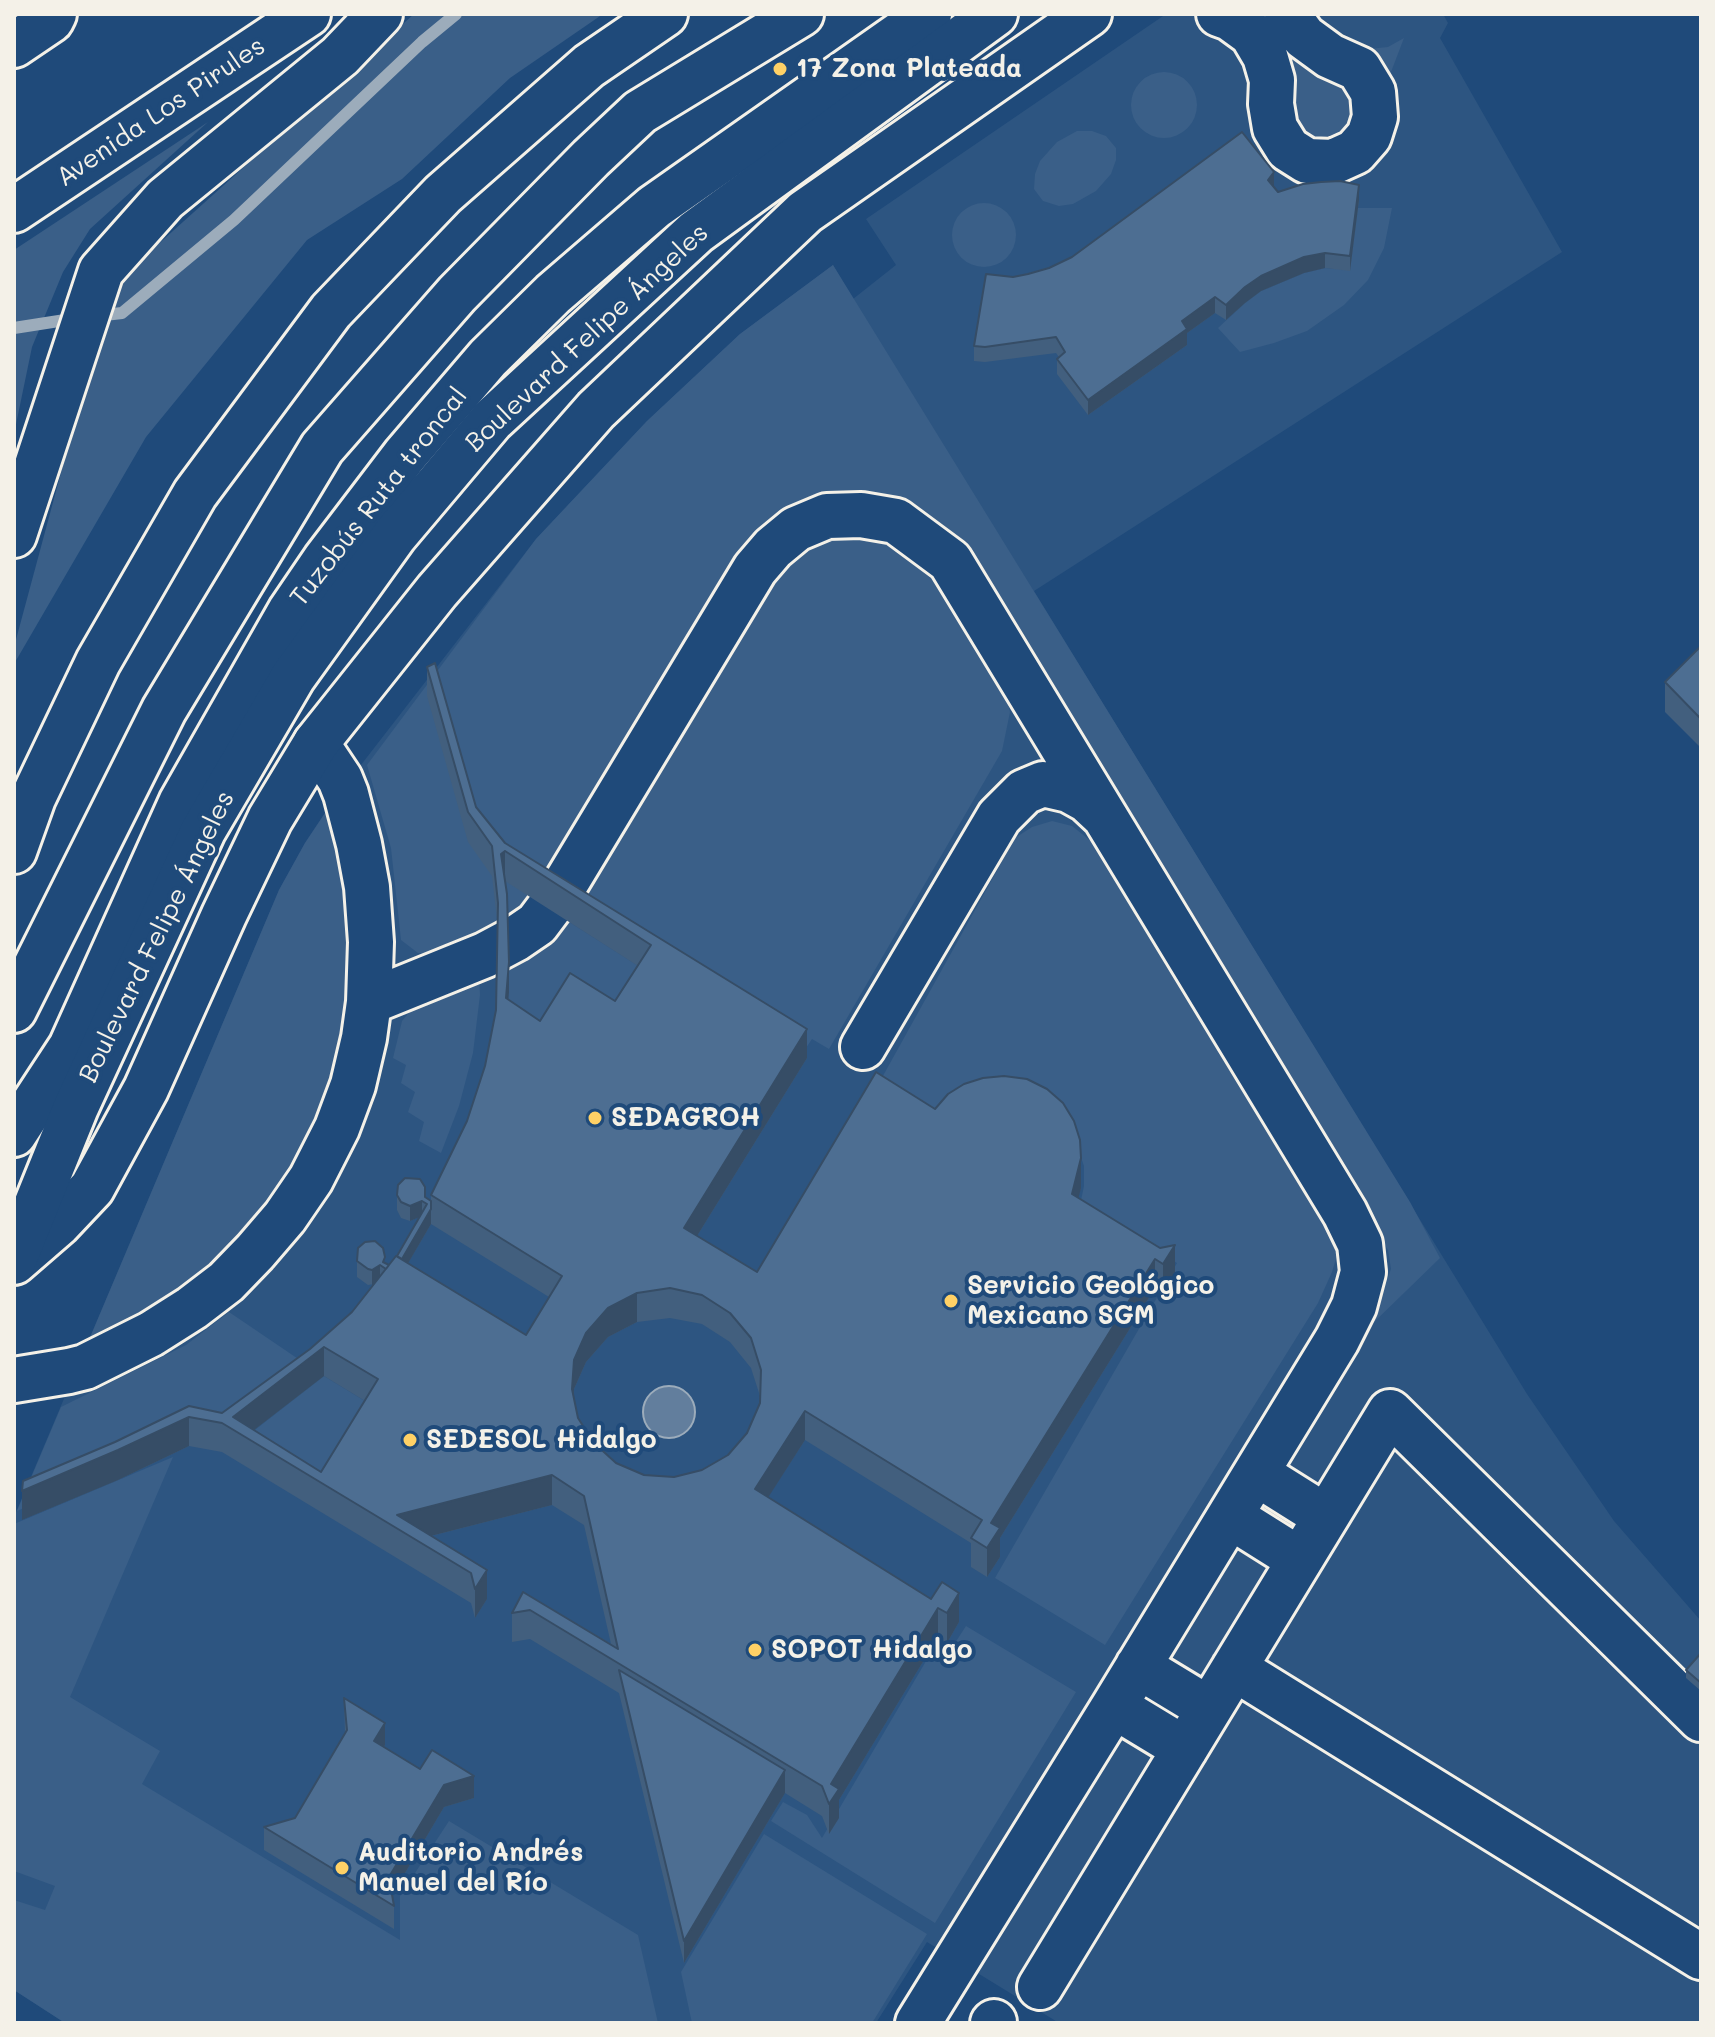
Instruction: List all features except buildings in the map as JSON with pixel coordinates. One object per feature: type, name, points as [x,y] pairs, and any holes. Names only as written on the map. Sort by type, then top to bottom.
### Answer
[{"type":"main road","points":[[14,45],[51,20],[54,14]]},
{"type":"main road","name":"Avenida Los Pirules","points":[[14,210],[308,14]]},
{"type":"main road","points":[[17,514],[101,271],[165,199],[340,56],[380,14]]},
{"type":"main road","points":[[14,851],[24,814],[98,662],[195,494],[331,311],[443,194],[589,66],[665,14]]},
{"type":"main road","points":[[14,1010],[164,710],[322,448],[457,294],[640,112],[801,14]]},
{"type":"main road","name":"Tuzobús Ruta troncal","points":[[14,1134],[71,1047],[181,803],[291,610],[405,455],[510,336],[553,294],[654,207],[929,14]]},
{"type":"main road","name":"Boulevard Felipe Ángeles","points":[[14,1261],[76,1107],[203,831],[293,677],[395,535],[492,420],[696,232],[995,14]]},
{"type":"main road","points":[[14,1261],[59,1223],[92,1188],[146,1089],[270,819],[316,743],[437,591],[596,410],[805,212],[1089,14]]},
{"type":"main road","points":[[1219,14],[1252,34],[1265,56],[1272,80],[1271,104],[1275,128],[1288,149],[1307,161],[1333,162],[1355,152],[1369,136],[1375,117],[1373,92],[1359,69],[1330,56],[1304,37],[1287,14]]},
{"type":"main road","points":[[369,1002],[485,955],[537,924],[558,896],[755,569],[773,548],[796,529],[827,516],[861,515],[896,521],[950,561],[1345,1213],[1360,1244],[1363,1272],[1354,1306],[1337,1340],[918,2023]]},
{"type":"main road","points":[[863,1047],[999,817],[1016,782],[1028,750],[1033,722],[1030,693]]},
{"type":"main road","points":[[14,1380],[85,1367],[151,1334],[226,1282],[285,1217],[311,1179],[337,1128],[353,1085],[364,1038],[371,942],[367,887],[359,844],[340,779],[316,743]]},
{"type":"main road","points":[[999,817],[1024,792],[1043,784],[1069,790],[1087,800],[1104,816]]},
{"type":"main road","points":[[1040,1987],[1390,1412],[1701,1719]]},
{"type":"main road","points":[[1256,1473],[1326,1517]]},
{"type":"main road","points":[[1230,1516],[1300,1560]]},
{"type":"main road","points":[[1138,1666],[1209,1709]]},
{"type":"main road","points":[[1234,1668],[1701,1957]]},
{"type":"main road","points":[[1114,1706],[1185,1749]]},
{"type":"shaded area","points":[[414,14],[603,14],[510,78],[402,179],[307,240],[146,437],[14,664],[14,647],[97,339],[120,285],[144,257]]},
{"type":"shaded area","points":[[1166,14],[1443,14],[1448,23],[1440,38],[1562,252],[1034,591],[1527,1394],[1614,1521],[1701,1621],[1701,2023],[1059,2023],[927,1942],[876,2023],[65,2023],[14,1990],[14,1517],[279,890],[333,801],[536,539],[647,421],[740,334],[833,265],[853,299],[896,265],[866,219]]},
{"type":"shaded area","points":[[1252,14],[1271,14],[1344,82],[1358,107],[1342,140],[1307,141],[1294,128]]},
{"type":"shaded area","points":[[1404,38],[1391,72],[1389,88],[1345,45],[1368,49],[1388,47]]},
{"type":"shaded area","points":[[1164,72],[1187,82],[1197,105],[1187,128],[1164,138],[1141,128],[1131,105],[1141,82]]},
{"type":"shaded area","points":[[208,122],[90,229],[63,272],[32,347],[14,434],[14,250]]},
{"type":"shaded area","points":[[1077,131],[1092,131],[1106,136],[1116,148],[1111,174],[1096,191],[1073,204],[1059,206],[1043,201],[1034,189],[1040,161],[1057,142]]},
{"type":"shaded area","points":[[978,203],[990,203],[1007,212],[1014,223],[1014,247],[1007,258],[990,267],[978,267],[966,262],[957,253],[952,241],[952,229],[957,217],[966,208]]},
{"type":"shaded area","points":[[1357,208],[1392,208],[1384,248],[1368,280],[1344,305],[1307,331],[1240,352],[1218,328],[1261,291],[1304,273],[1336,269]]},
{"type":"shaded area","points":[[833,265],[1410,1202],[1440,1258],[1371,1325],[1391,1269],[1388,1250],[973,569],[834,499],[543,886],[513,916],[447,954],[418,953],[401,940],[391,848],[367,765],[536,539],[647,421],[740,334]]},
{"type":"shaded area","points":[[857,531],[905,544],[938,572],[1003,679],[1010,712],[1002,751],[829,1049],[812,1039],[804,1051],[573,907],[776,568],[814,538]]},
{"type":"shaded area","points":[[333,801],[357,919],[338,1079],[305,1159],[263,1218],[207,1275],[86,1347],[279,890]]},
{"type":"shaded area","points":[[1052,821],[1072,826],[1092,842],[1340,1245],[1318,1303],[1105,1645],[995,1578],[1177,1263],[1080,1205],[1084,1166],[1077,1146],[942,1122],[879,1083],[1015,838],[1032,827]]},
{"type":"shaded area","points":[[563,918],[651,974],[615,1031],[540,1050],[506,1028],[509,956]]},
{"type":"shaded area","points":[[479,974],[480,995],[473,1053],[459,1106],[441,1153],[419,1141],[424,1122],[408,1112],[415,1092],[401,1083],[406,1065],[393,1058],[402,1021],[421,998]]},
{"type":"shaded area","points":[[229,1312],[316,1371],[112,1471],[17,1511],[61,1407],[186,1345]]},
{"type":"shaded area","points":[[324,1376],[378,1409],[321,1501],[233,1447]]},
{"type":"shaded area","points":[[669,1386],[687,1394],[695,1412],[687,1430],[669,1438],[651,1430],[643,1412],[651,1394]]},
{"type":"shaded area","points":[[173,1457],[70,1697],[160,1751],[142,1784],[400,1940],[400,1896],[449,1821],[638,1935],[658,2023],[65,2023],[14,1990],[14,1900],[45,1910],[55,1886],[14,1871],[14,1524]]},
{"type":"shaded area","points":[[966,1626],[1076,1692],[935,1923],[771,1821],[783,1802],[807,1815],[822,1838],[939,1639],[953,1646]]},
{"type":"shaded area","points":[[764,1834],[927,1934],[872,2023],[692,2023],[681,1972]]},
{"type":"waterway","points":[[96,316],[122,313],[234,220],[422,42],[456,14]]},
{"type":"waterway","points":[[14,328],[78,318]]},
{"type":"place","name":"17 Zona Plateada","points":[[780,69]]},
{"type":"place","name":"SEDAGROH","points":[[595,1118]]},
{"type":"place","name":"Servicio Geológico Mexicano SGM","points":[[951,1301]]},
{"type":"place","name":"SEDESOL Hidalgo","points":[[410,1440]]},
{"type":"place","name":"SOPOT Hidalgo","points":[[755,1650]]},
{"type":"place","name":"Auditorio Andrés Manuel del Río","points":[[342,1868]]}]
